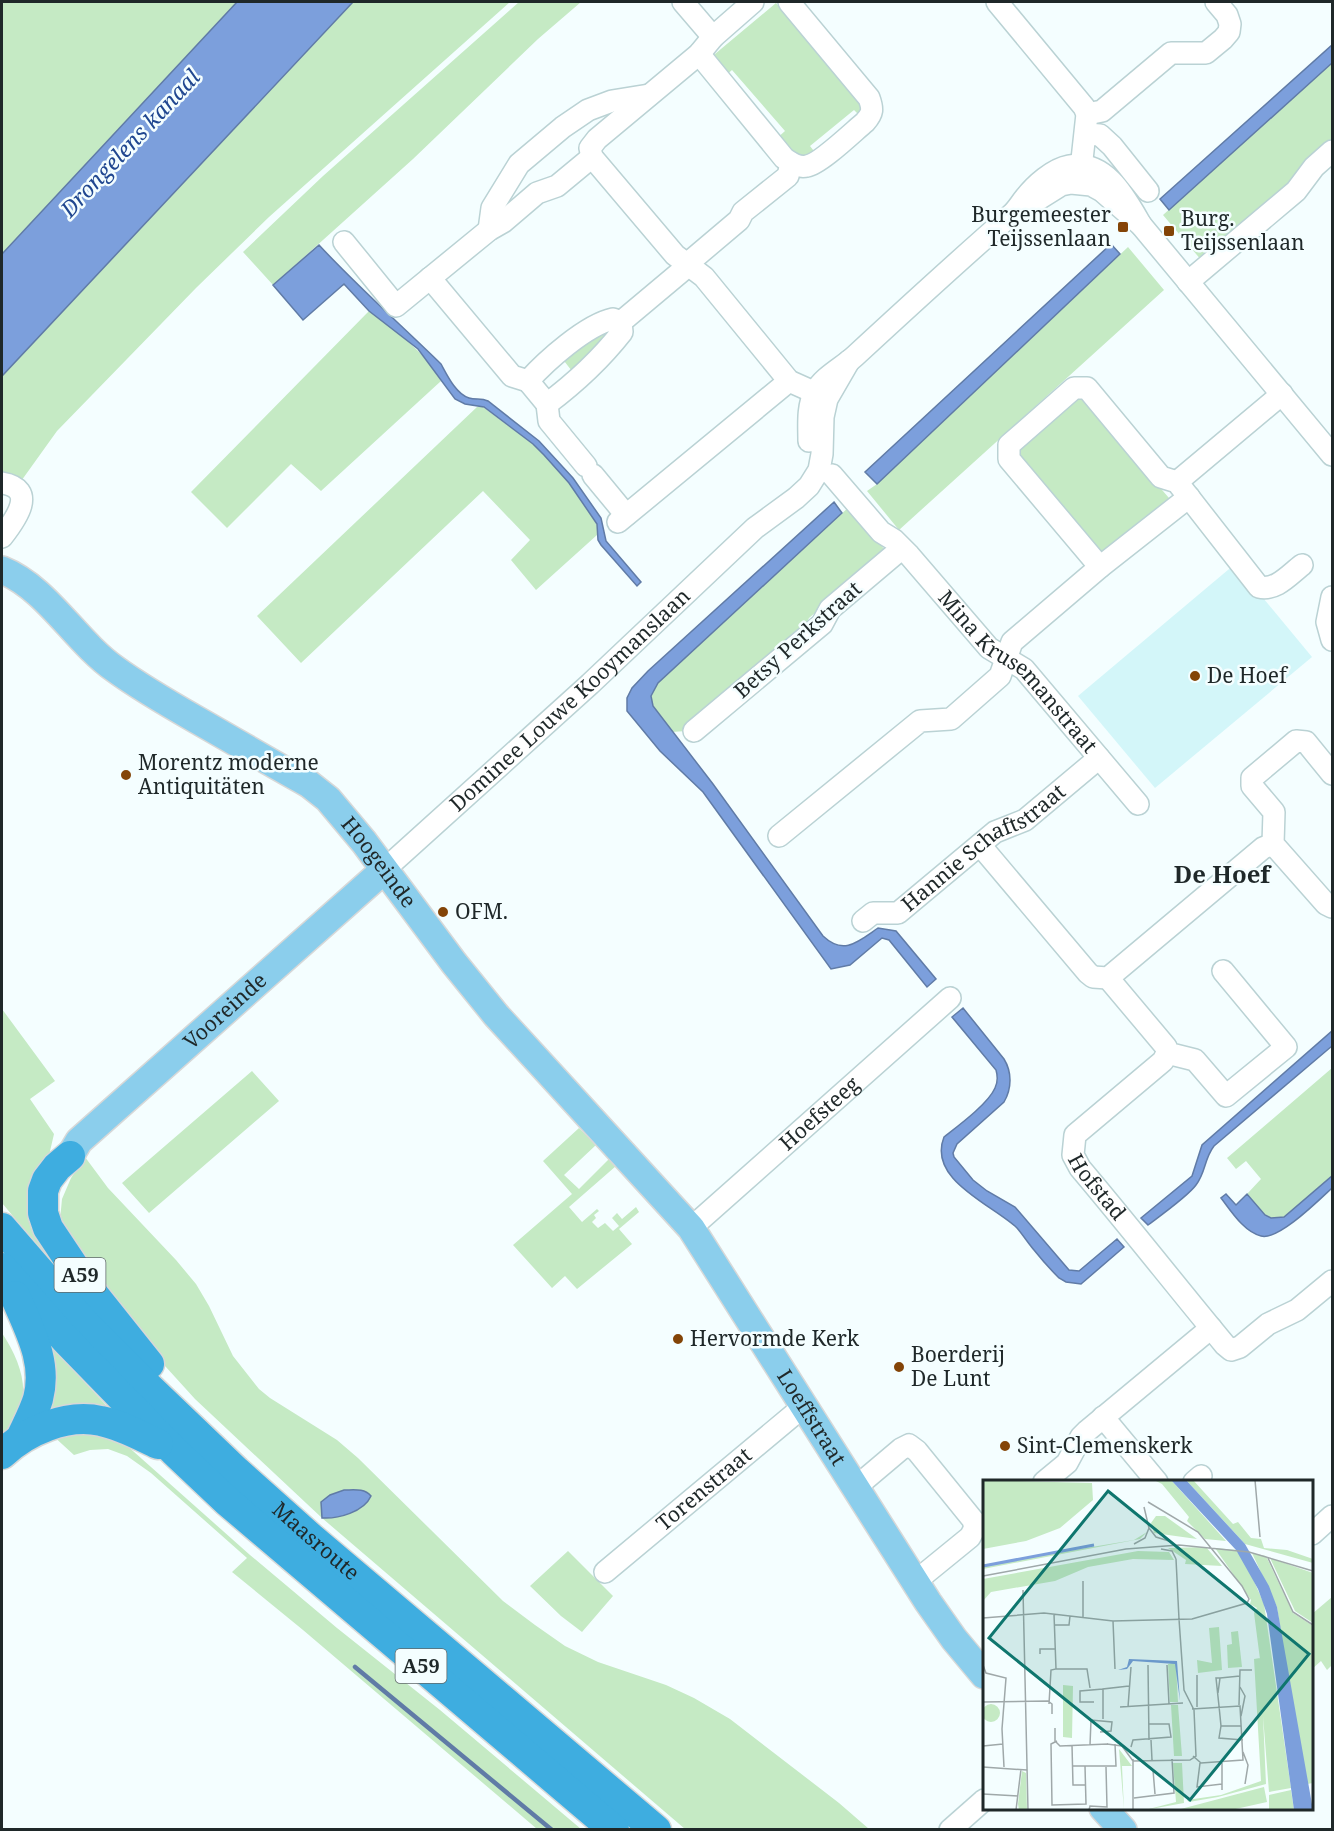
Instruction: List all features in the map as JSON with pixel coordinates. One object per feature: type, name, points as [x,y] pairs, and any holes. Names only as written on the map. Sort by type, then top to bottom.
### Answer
[{"type":"highway","name":"A59","points":[[70,1156],[57,1167],[47,1180],[43,1191],[43,1213],[48,1228],[86,1285],[236,1471]]},
{"type":"highway","name":"Maasroute","points":[[2,1228],[86,1325],[236,1471],[311,1538],[656,1830]]},
{"type":"highway","name":"A59","points":[[3,1271],[41,1361],[38,1398],[11,1446]]},
{"type":"highway","name":"Maasroute","points":[[3,1271],[66,1341],[174,1451],[245,1516],[614,1830]]},
{"type":"highway","name":"A59","points":[[11,1446],[64,1422],[90,1419],[111,1423],[174,1451]]},
{"type":"main road","name":"Hoogeinde","points":[[2,570],[27,584],[85,645],[113,669],[309,784],[328,799],[496,1015],[691,1228]]},
{"type":"main road","name":"Vooreinde","points":[[70,1156],[79,1141],[384,870]]},
{"type":"main road","name":"Loeffstraat","points":[[691,1228],[916,1581],[954,1638],[983,1674]]},
{"type":"main road","points":[[1104,1810],[1123,1830]]},
{"type":"street","points":[[683,2],[713,37]]},
{"type":"street","points":[[344,242],[396,306],[537,194],[556,186],[591,153],[597,139],[699,54],[713,37],[753,2]]},
{"type":"street","points":[[699,54],[784,158],[791,163],[809,166],[865,122],[871,115],[872,108],[869,98],[789,2]]},
{"type":"street","points":[[997,2],[1084,107],[1086,124],[1081,174]]},
{"type":"street","points":[[1086,124],[1172,54],[1206,53],[1223,39],[1229,32],[1230,24],[1227,15],[1216,2]]},
{"type":"street","points":[[489,230],[492,208],[519,164],[563,127],[588,110],[612,101],[650,95]]},
{"type":"street","points":[[1086,124],[1112,146],[1148,191]]},
{"type":"street","points":[[563,127],[575,141],[591,153],[675,255],[704,278],[789,381],[821,396]]},
{"type":"street","points":[[1188,282],[1296,191],[1314,167],[1332,151]]},
{"type":"street","points":[[621,322],[739,220],[743,212],[788,176],[791,163]]},
{"type":"street","points":[[819,470],[809,449],[809,409],[821,396],[827,377],[849,361],[944,273],[1017,210],[1026,196],[1054,172],[1068,166],[1081,174],[1097,170],[1111,180],[1123,194],[1141,225],[1332,455]]},
{"type":"street","points":[[430,278],[512,376],[528,381],[547,404],[549,421],[590,470],[622,518],[789,381]]},
{"type":"street","points":[[528,381],[593,327],[612,319],[621,322]]},
{"type":"street","points":[[547,404],[586,372],[610,347],[622,332],[621,322]]},
{"type":"street","points":[[1100,567],[1009,459],[1009,445],[1074,388],[1087,388],[1161,477],[1183,490],[1259,587],[1267,589],[1277,585],[1302,565]]},
{"type":"street","points":[[779,836],[920,721],[951,719],[1000,676],[1012,642],[1100,567],[1282,394]]},
{"type":"street","name":"Dominee Louwe Kooymanslaan","points":[[384,870],[590,684],[755,528],[768,510],[798,478],[819,470]]},
{"type":"street","name":"Mina Krusemanstraat","points":[[819,470],[847,476],[888,525],[897,544],[989,648],[1024,669],[1138,804]]},
{"type":"street","points":[[2,483],[15,488],[23,498],[22,505],[2,537]]},
{"type":"street","name":"Betsy Perkstraat","points":[[694,731],[822,624],[830,609],[897,544]]},
{"type":"street","points":[[1332,597],[1327,622],[1332,640]]},
{"type":"street","points":[[1332,774],[1306,742],[1296,741],[1252,778],[1252,786],[1274,812],[1273,844],[1326,904],[1332,907]]},
{"type":"street","name":"Hannie Schaftstraat","points":[[863,921],[873,913],[898,913],[995,832],[1025,820],[1099,758]]},
{"type":"street","points":[[980,845],[1088,973],[1093,977],[1108,978],[1263,848],[1273,844]]},
{"type":"street","points":[[1108,978],[1166,1047],[1167,1053],[1195,1060],[1226,1096],[1286,1047],[1223,971]]},
{"type":"street","name":"Hoefsteeg","points":[[691,1228],[950,998]]},
{"type":"street","name":"Hofstad","points":[[1167,1053],[1163,1061],[1075,1135],[1072,1155],[1080,1168],[1146,1246],[1161,1269],[1225,1345],[1232,1350],[1240,1347],[1268,1324],[1297,1310],[1332,1281]]},
{"type":"street","points":[[1046,1480],[1067,1463],[1081,1437],[1211,1328]]},
{"type":"street","name":"Torenstraat","points":[[605,1572],[804,1406]]},
{"type":"street","points":[[1103,1417],[1154,1480]]},
{"type":"street","name":"Loeffstraat","points":[[856,1487],[901,1449],[909,1445],[917,1450],[980,1526]]},
{"type":"street","points":[[1313,1532],[1332,1516]]},
{"type":"street","points":[[916,1581],[970,1537],[980,1526]]},
{"type":"street","points":[[950,1830],[983,1801]]},
{"type":"shaded area","name":"De Hoef","points":[[1235,564],[1312,657],[1155,788],[1078,696]]},
{"type":"green space","points":[[2,2],[237,2],[2,254]]},
{"type":"green space","points":[[353,2],[510,2],[269,217],[196,288],[57,431],[19,484],[2,477],[2,376]]},
{"type":"green space","points":[[519,2],[581,2],[538,39],[413,159],[273,285],[243,252],[323,176]]},
{"type":"green space","points":[[776,3],[851,93],[865,103],[862,118],[854,110],[810,146],[817,155],[802,161],[776,139],[785,131],[732,70],[724,77],[709,59]]},
{"type":"green space","points":[[1332,63],[1332,145],[1202,261],[1163,215]]},
{"type":"green space","points":[[1128,247],[1164,290],[899,530],[867,491]]},
{"type":"green space","points":[[369,311],[418,351],[441,381],[321,491],[291,464],[227,528],[191,492]]},
{"type":"green space","points":[[615,327],[575,375],[561,357]]},
{"type":"green space","points":[[1078,396],[1081,396],[1169,498],[1101,555],[1015,452]]},
{"type":"green space","points":[[477,407],[483,407],[533,444],[544,455],[569,483],[597,524],[597,535],[536,590],[511,560],[530,540],[483,491],[301,663],[257,616]]},
{"type":"green space","points":[[850,506],[884,549],[883,554],[809,618],[803,630],[686,731],[672,732],[653,706],[651,696],[658,683]]},
{"type":"green space","points":[[2,1009],[55,1081],[30,1099],[54,1134],[36,1196],[116,1339],[2,1203]]},
{"type":"green space","points":[[1332,1068],[1332,1176],[1284,1217],[1271,1218],[1265,1215],[1247,1194],[1261,1179],[1246,1161],[1236,1169],[1227,1158]]},
{"type":"green space","points":[[252,1071],[279,1101],[149,1213],[122,1183]]},
{"type":"green space","points":[[579,1128],[596,1145],[564,1175],[579,1189],[609,1159],[616,1166],[569,1207],[582,1222],[597,1209],[599,1211],[594,1215],[596,1218],[592,1222],[598,1228],[605,1223],[613,1231],[619,1226],[612,1218],[617,1213],[622,1219],[636,1207],[639,1212],[619,1229],[632,1244],[577,1289],[565,1276],[552,1288],[513,1245],[572,1194],[543,1161]]},
{"type":"green space","points":[[85,1157],[108,1188],[196,1284],[233,1356],[259,1389],[337,1440],[358,1458],[503,1601],[565,1646],[598,1662],[666,1685],[730,1719],[869,1829],[685,1829],[322,1518],[195,1399],[146,1345],[60,1220],[62,1199],[71,1178]],"holes":[[[344,1490],[362,1491],[371,1496],[363,1506],[342,1516],[330,1495]]]},
{"type":"green space","points":[[2,1333],[21,1372],[23,1399],[13,1424],[2,1436]]},
{"type":"green space","points":[[39,1333],[118,1418],[45,1421]]},
{"type":"green space","points":[[74,1427],[124,1443],[250,1555],[581,1829],[537,1829],[232,1572],[247,1558],[151,1473],[127,1456],[108,1449],[90,1450],[74,1455],[51,1434]]},
{"type":"green space","points":[[568,1551],[613,1596],[582,1632],[561,1616],[530,1586]]},
{"type":"green space","points":[[1332,1597],[1332,1665],[1327,1670],[1321,1661],[1313,1668],[1313,1613]]},
{"type":"water","name":"Drongelens kanaal","points":[[237,2],[353,2],[2,376],[2,254]]},
{"type":"water","points":[[1332,45],[1332,63],[1169,210],[1160,199]]},
{"type":"water","points":[[1111,244],[1120,254],[877,484],[865,472]]},
{"type":"water","points":[[319,245],[441,364],[460,393],[469,398],[488,401],[539,441],[573,478],[601,518],[606,541],[641,582],[637,586],[601,545],[598,540],[597,524],[569,483],[544,455],[484,407],[465,404],[455,399],[418,349],[369,311],[344,284],[303,320],[273,285]]},
{"type":"water","points":[[834,502],[842,513],[658,683],[651,696],[653,706],[713,784],[823,936],[831,942],[845,946],[858,942],[878,928],[896,931],[936,979],[927,987],[889,940],[882,938],[850,965],[831,969],[703,792],[660,751],[627,711],[627,698],[632,688],[648,671]]},
{"type":"water","points":[[963,1008],[1004,1059],[1010,1080],[1004,1102],[957,1144],[953,1153],[954,1157],[973,1180],[1015,1207],[1069,1270],[1079,1271],[1117,1239],[1124,1247],[1081,1284],[1066,1282],[1059,1278],[1017,1228],[965,1190],[953,1179],[945,1166],[941,1152],[944,1137],[986,1101],[997,1082],[996,1070],[952,1017]]},
{"type":"water","points":[[1332,1031],[1332,1046],[1214,1146],[1202,1175],[1192,1190],[1148,1225],[1141,1218],[1192,1176],[1202,1145]]},
{"type":"water","points":[[1332,1176],[1332,1188],[1288,1226],[1268,1236],[1261,1236],[1249,1230],[1221,1198],[1226,1194],[1236,1205],[1247,1194],[1265,1215],[1271,1218],[1284,1217]]},
{"type":"water","points":[[344,1490],[362,1491],[371,1496],[368,1502],[357,1510],[335,1517],[322,1518],[321,1502],[330,1495]]},
{"type":"waterway","points":[[355,1667],[552,1830]]},
{"type":"place","name":"Burgemeester Teijssenlaan","points":[[1123,227]]},
{"type":"place","name":"Burg. Teijssenlaan","points":[[1169,231]]},
{"type":"place","name":"De Hoef","points":[[1195,676]]},
{"type":"place","name":"Morentz moderne Antiquitäten","points":[[126,775]]},
{"type":"place","name":"OFM.","points":[[443,912]]},
{"type":"place","name":"Hervormde Kerk","points":[[678,1339]]},
{"type":"place","name":"Boerderij De Lunt","points":[[899,1367]]},
{"type":"place","name":"Sint-Clemenskerk","points":[[1005,1446]]},
{"type":"district","name":"De Hoef","points":[[1222,875]]}]
